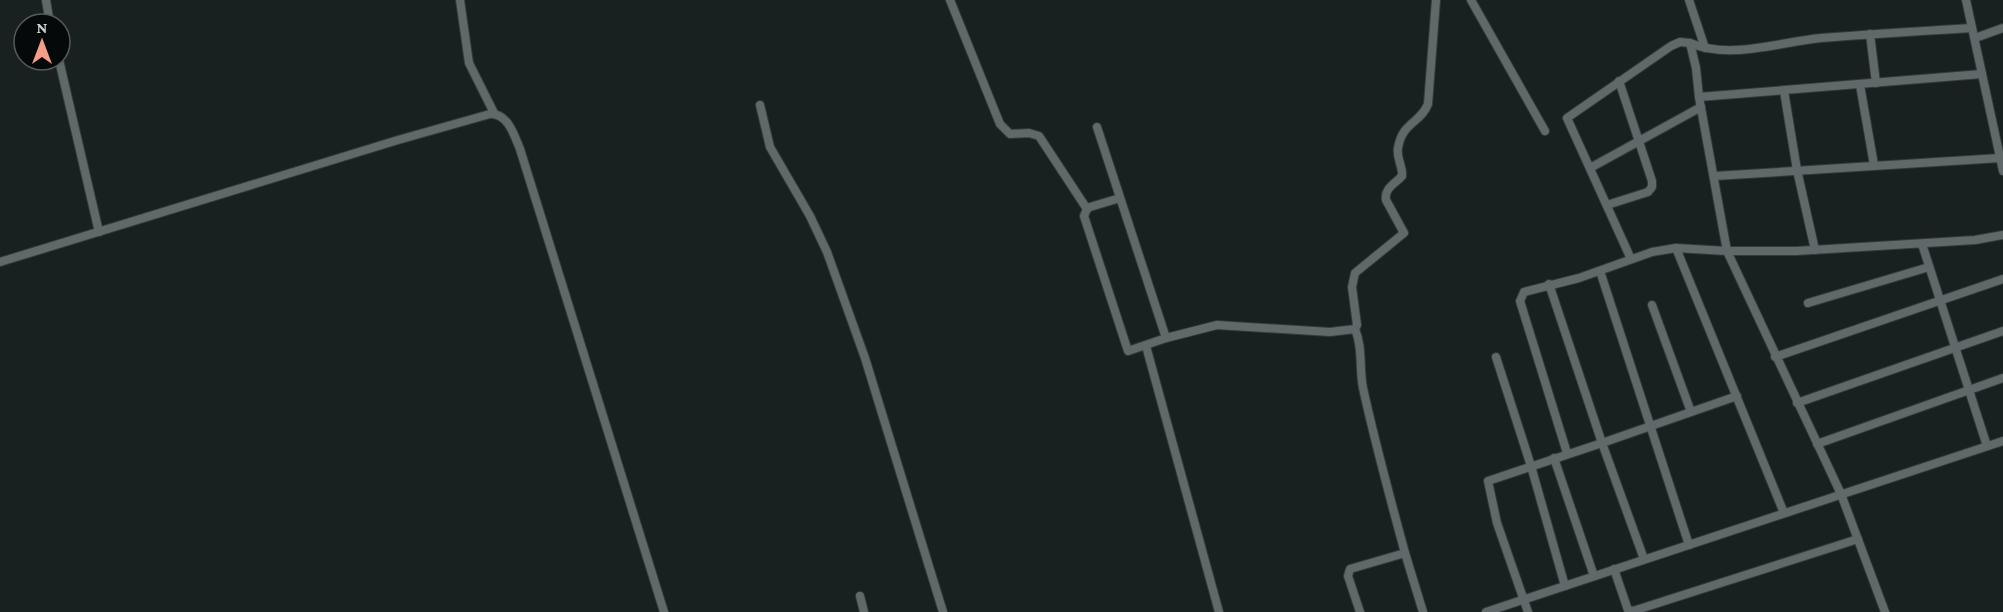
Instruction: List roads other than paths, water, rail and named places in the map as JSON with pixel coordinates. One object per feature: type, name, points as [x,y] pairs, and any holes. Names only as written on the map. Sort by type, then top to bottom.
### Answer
[{"type":"street","points":[[460,0],[469,63],[494,113]]},
{"type":"street","points":[[950,0],[1000,124],[1010,134],[1039,135],[1086,209],[1084,216],[1128,351],[1166,338],[1217,326],[1330,332],[1355,329]]},
{"type":"street","points":[[1423,612],[1378,457],[1363,385],[1360,342],[1355,329],[1357,325],[1352,283],[1355,273],[1404,233],[1385,195],[1402,177],[1403,169],[1398,151],[1404,130],[1425,111],[1428,104],[1436,0]]},
{"type":"street","points":[[1471,0],[1545,131]]},
{"type":"street","points":[[1689,0],[1705,48]]},
{"type":"street","points":[[1966,0],[2003,171]]},
{"type":"street","points":[[1631,259],[1568,118],[1619,81],[1677,44],[1690,43],[1705,48],[1735,50],[1870,34],[1972,28]]},
{"type":"street","points":[[1975,38],[2003,28]]},
{"type":"street","points":[[1870,34],[1876,83]]},
{"type":"street","points":[[1690,43],[1715,176],[1726,251],[1841,495],[1886,612]]},
{"type":"street","points":[[62,72],[99,232]]},
{"type":"street","points":[[1700,97],[1982,74]]},
{"type":"street","points":[[1607,205],[1648,192],[1652,187],[1619,81]]},
{"type":"street","points":[[1860,85],[1874,165]]},
{"type":"street","points":[[1784,91],[1797,170],[1815,250]]},
{"type":"street","points":[[760,105],[770,147],[810,216],[831,262],[865,358],[943,612]]},
{"type":"street","points":[[1590,168],[1701,107]]},
{"type":"street","points":[[0,262],[398,140],[494,113],[501,116],[520,148],[664,612]]},
{"type":"street","points":[[1097,127],[1166,338]]},
{"type":"street","points":[[1715,176],[2000,158]]},
{"type":"street","points":[[1086,209],[1120,198]]},
{"type":"street","points":[[1567,453],[1520,301],[1524,292],[1600,271],[1652,252],[1676,248],[1726,251],[1815,250],[1975,240],[2003,235]]},
{"type":"street","points":[[1922,244],[1987,446]]},
{"type":"street","points":[[1676,248],[1784,513]]},
{"type":"street","points":[[1808,303],[1929,267]]},
{"type":"street","points":[[1600,271],[1689,544]]},
{"type":"street","points":[[1774,357],[2003,279]]},
{"type":"street","points":[[1549,284],[1644,559]]},
{"type":"street","points":[[1652,305],[1691,412]]},
{"type":"street","points":[[1797,403],[2003,331]]},
{"type":"street","points":[[1146,346],[1219,612]]},
{"type":"street","points":[[1496,357],[1531,466],[1565,586]]},
{"type":"street","points":[[1817,444],[2003,378]]},
{"type":"street","points":[[1528,612],[1497,523],[1488,481],[1737,396]]},
{"type":"street","points":[[1486,612],[2003,441]]},
{"type":"street","points":[[1554,458],[1594,576]]},
{"type":"street","points":[[1614,569],[1628,610],[1632,611],[1858,539]]},
{"type":"street","points":[[1360,612],[1348,576],[1350,569],[1406,552]]},
{"type":"street","points":[[860,596],[864,612]]}]
